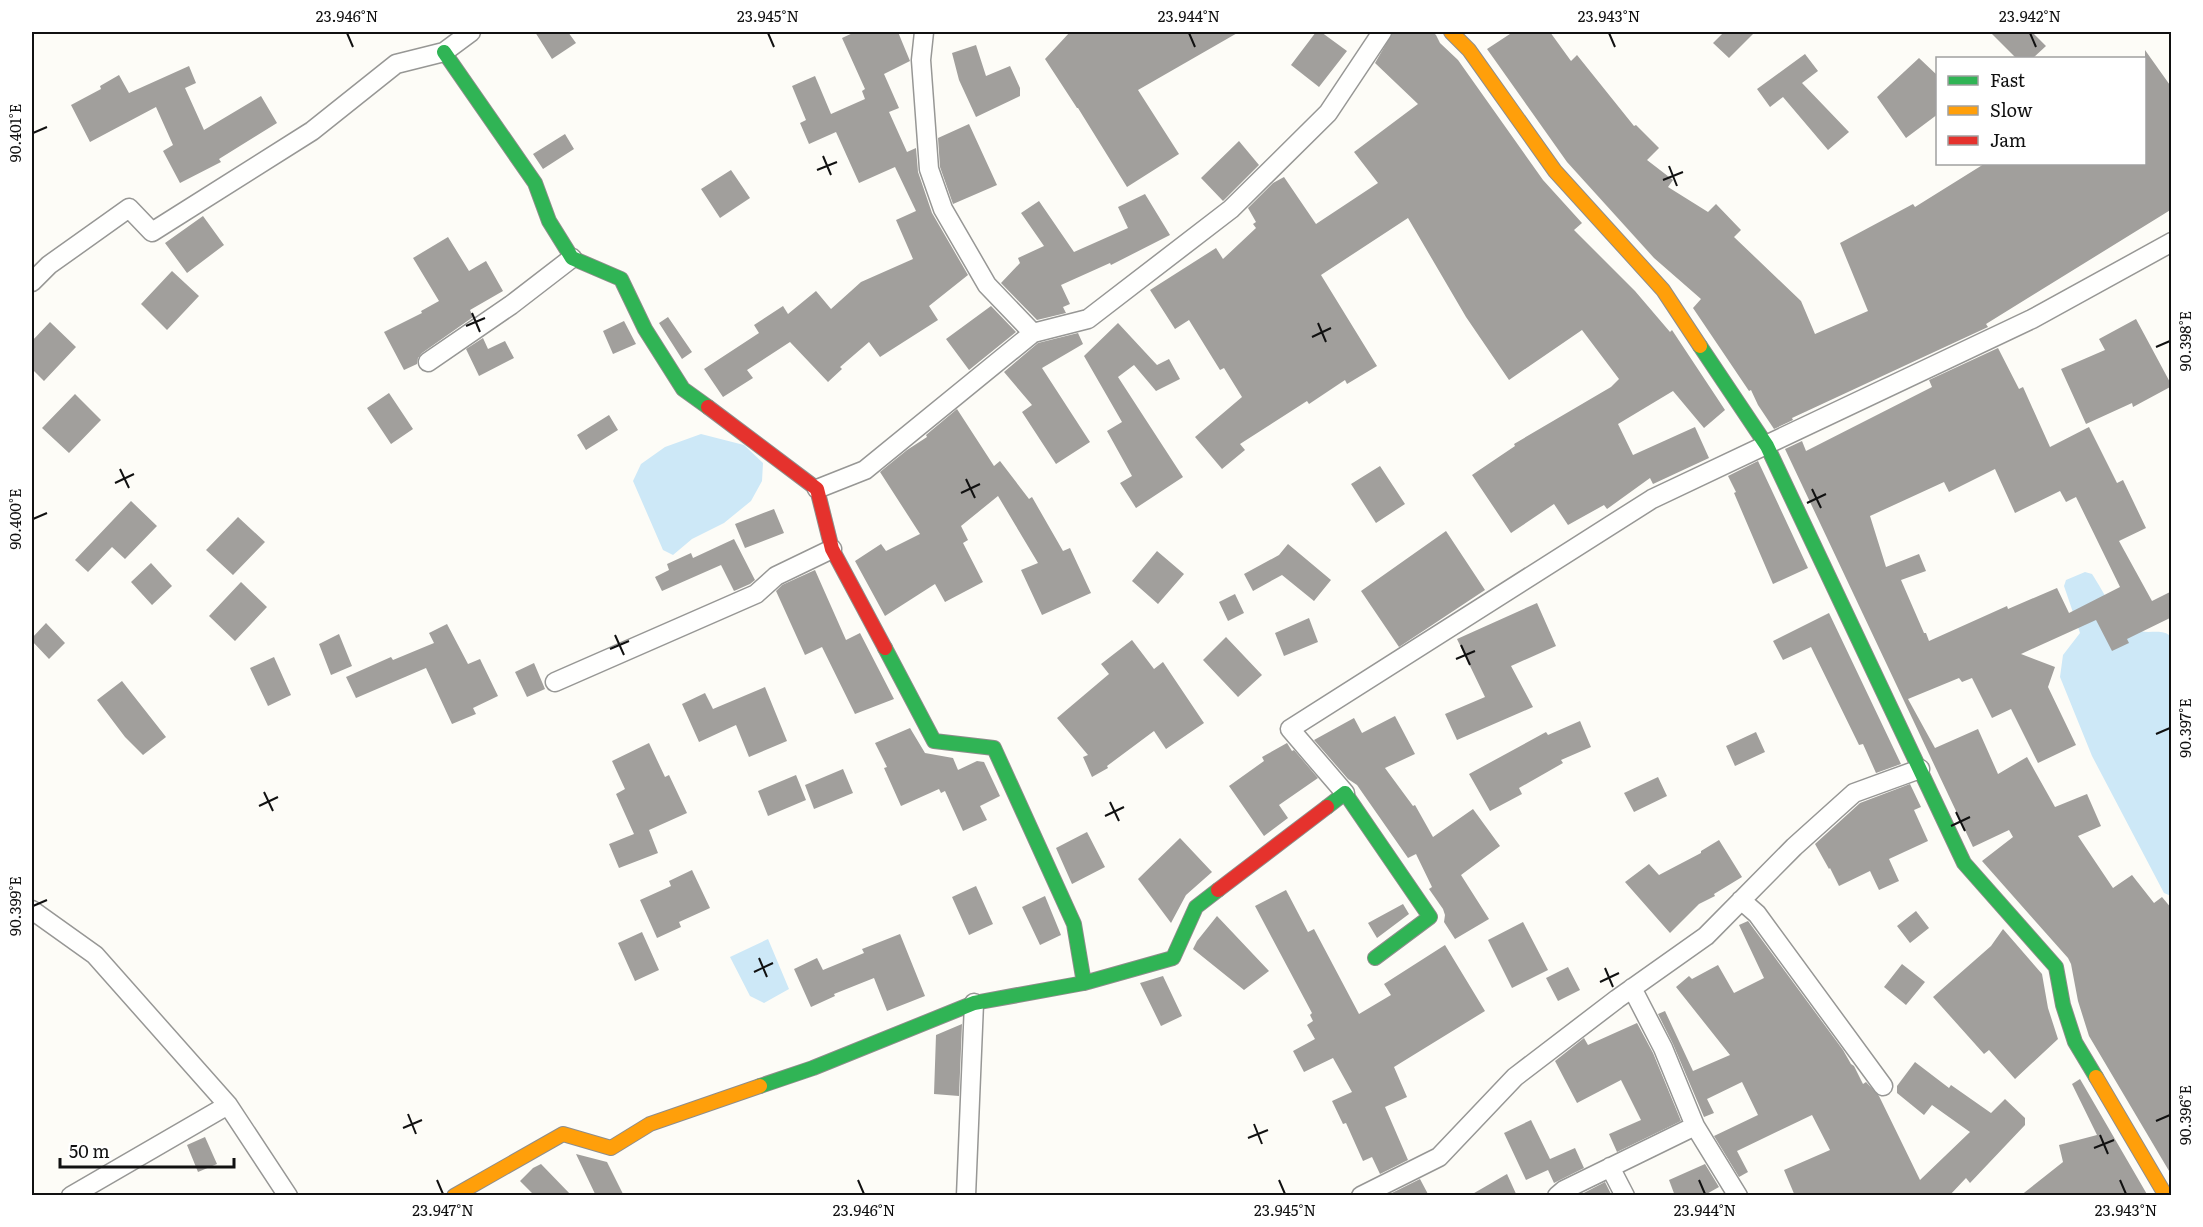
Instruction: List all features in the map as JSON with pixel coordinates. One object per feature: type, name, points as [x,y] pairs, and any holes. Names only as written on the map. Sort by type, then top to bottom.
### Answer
[{"type":"street","points":[[32,282],[49,265],[129,208],[152,232],[312,131],[396,64],[444,52],[471,32]]},
{"type":"street","points":[[924,32],[921,60],[928,169],[943,209],[987,285],[1033,333]]},
{"type":"street","points":[[817,489],[866,470],[1033,333],[1088,319],[1231,208],[1328,113],[1382,32]]},
{"type":"street","points":[[1451,32],[1469,50],[1556,171],[1663,290],[1767,446],[1964,862],[2056,967],[2063,1005],[2075,1042],[2166,1196]]},
{"type":"street","points":[[444,52],[535,183],[549,220],[572,258],[621,279],[645,329],[683,389],[817,489],[832,549],[934,741],[994,748],[1074,924],[1084,983]]},
{"type":"street","points":[[1375,958],[1430,917],[1345,793],[1290,729],[1652,499],[2032,319],[2172,242]]},
{"type":"street","points":[[428,362],[511,305],[572,258]]},
{"type":"street","points":[[555,682],[756,594],[776,576],[832,549]]},
{"type":"street","points":[[1361,1196],[1439,1157],[1515,1077],[1632,988],[1706,936],[1794,847],[1854,793],[1920,769]]},
{"type":"street","points":[[454,1196],[563,1134],[611,1148],[650,1124],[813,1068],[974,1003],[1084,983],[1173,958],[1196,907],[1345,793]]},
{"type":"street","points":[[1741,900],[1756,914],[1883,1086]]},
{"type":"street","points":[[32,910],[95,955],[228,1105],[288,1196]]},
{"type":"street","points":[[1632,988],[1663,1048],[1695,1126],[1738,1196]]},
{"type":"street","points":[[966,1196],[974,1003]]},
{"type":"street","points":[[71,1196],[228,1105]]},
{"type":"street","points":[[1557,1196],[1564,1190],[1695,1126]]},
{"type":"street","points":[[1610,1167],[1625,1196]]},
{"type":"water","points":[[701,434],[744,445],[763,463],[762,481],[751,501],[724,523],[692,539],[673,555],[663,550],[633,481],[641,464],[665,447]]},
{"type":"water","points":[[2085,572],[2092,574],[2112,607],[2125,623],[2140,631],[2161,632],[2171,637],[2171,896],[2164,893],[2092,756],[2060,677],[2063,655],[2080,633],[2064,586],[2066,580]]},
{"type":"water","points":[[768,939],[789,989],[764,1003],[750,996],[730,957]]},
{"type":"building","points":[[535,32],[568,32],[576,43],[552,59]]},
{"type":"building","points":[[855,32],[898,32],[910,61],[884,74],[899,108],[889,112],[907,152],[916,148],[918,172],[932,213],[968,275],[929,306],[938,320],[880,357],[869,342],[840,367],[842,369],[828,382],[790,342],[747,370],[753,378],[723,397],[704,369],[759,333],[754,325],[783,306],[788,314],[816,291],[831,309],[861,282],[913,259],[896,220],[916,211],[895,167],[859,183],[836,132],[809,144],[800,123],[806,120],[792,86],[815,76],[831,114],[865,99],[862,91],[865,89],[842,38]]},
{"type":"building","points":[[1070,32],[1239,32],[1138,90],[1179,154],[1127,187],[1045,59]]},
{"type":"building","points":[[1316,32],[1321,32],[1347,51],[1319,87],[1291,65]]},
{"type":"building","points":[[1393,32],[1433,32],[1440,43],[1458,60],[1543,180],[1582,223],[1574,230],[1635,291],[1670,332],[1672,330],[1725,410],[1704,428],[1673,391],[1618,424],[1633,455],[1695,427],[1709,458],[1653,484],[1650,478],[1607,509],[1604,505],[1568,525],[1554,504],[1511,533],[1472,475],[1515,446],[1514,444],[1611,387],[1619,379],[1582,330],[1509,380],[1466,317],[1408,218],[1321,275],[1377,366],[1347,384],[1345,380],[1309,404],[1307,401],[1240,444],[1245,450],[1222,469],[1195,437],[1242,397],[1224,368],[1220,370],[1189,320],[1175,329],[1150,290],[1216,248],[1223,259],[1256,228],[1253,224],[1256,222],[1248,208],[1273,183],[1284,177],[1316,224],[1378,183],[1354,152],[1418,104],[1375,63]]},
{"type":"building","points":[[1513,32],[1550,32],[1571,61],[1577,55],[1634,126],[1636,125],[1659,148],[1647,160],[1673,180],[1668,187],[1708,212],[1716,204],[1741,230],[1734,237],[1801,301],[1815,334],[1868,311],[1840,243],[1913,204],[1915,207],[1982,165],[2146,165],[2145,50],[2172,88],[2172,209],[1986,324],[1988,327],[1792,418],[1793,420],[1774,429],[1751,390],[1749,391],[1693,308],[1701,299],[1654,258],[1567,162],[1487,49]]},
{"type":"building","points":[[1724,32],[1755,32],[1729,58],[1713,43]]},
{"type":"building","points":[[1990,32],[2032,32],[2046,46],[2034,57],[2015,57]]},
{"type":"building","points":[[976,45],[986,76],[1010,66],[1020,88],[1020,96],[976,117],[959,80],[952,53]]},
{"type":"building","points":[[1805,54],[1818,71],[1802,83],[1849,132],[1828,150],[1783,97],[1770,107],[1757,89]]},
{"type":"building","points":[[1919,58],[1936,74],[1936,116],[1906,138],[1877,97]]},
{"type":"building","points":[[189,66],[196,83],[185,88],[204,130],[261,96],[277,123],[219,159],[221,162],[180,183],[163,151],[173,145],[156,107],[90,142],[71,105],[101,89],[100,86],[119,75],[129,93]]},
{"type":"building","points":[[969,124],[997,185],[953,204],[940,167],[938,138]]},
{"type":"building","points":[[565,134],[574,149],[543,169],[533,154]]},
{"type":"building","points":[[1239,141],[1259,165],[1223,201],[1201,178]]},
{"type":"building","points":[[731,170],[750,198],[720,218],[701,189]]},
{"type":"building","points":[[1145,194],[1170,235],[1111,265],[1110,263],[1061,285],[1070,304],[1063,307],[1066,313],[1037,320],[1001,283],[1020,263],[1018,258],[1044,246],[1021,213],[1039,201],[1074,252],[1128,228],[1118,207]]},
{"type":"building","points":[[203,216],[224,245],[187,273],[165,243]]},
{"type":"building","points":[[448,237],[469,271],[486,261],[503,291],[470,310],[473,317],[422,353],[417,364],[404,370],[384,332],[422,313],[421,311],[439,301],[413,258]]},
{"type":"building","points":[[172,271],[199,296],[167,330],[141,304]]},
{"type":"building","points":[[991,306],[1016,332],[969,370],[946,339]]},
{"type":"building","points":[[668,317],[692,352],[682,359],[659,323]]},
{"type":"building","points":[[2136,319],[2172,386],[2133,407],[2132,403],[2086,424],[2061,369],[2105,350],[2099,339]]},
{"type":"building","points":[[624,321],[636,344],[613,354],[603,331]]},
{"type":"building","points":[[50,322],[76,347],[44,381],[32,369],[32,341]]},
{"type":"building","points":[[1118,323],[1157,365],[1169,359],[1180,379],[1156,391],[1134,365],[1118,377],[1183,477],[1136,508],[1120,483],[1132,476],[1107,431],[1122,422],[1084,356]]},
{"type":"building","points":[[1078,333],[1083,344],[1042,368],[1090,442],[1056,464],[1022,412],[1032,405],[1004,372],[1038,343]]},
{"type":"building","points":[[483,338],[488,349],[505,341],[514,358],[479,376],[466,349]]},
{"type":"building","points":[[1998,348],[2019,389],[2023,387],[2050,447],[2089,427],[2117,483],[2123,480],[2146,528],[2119,541],[2152,601],[2172,591],[2172,617],[2127,639],[2129,643],[2112,651],[2096,620],[2021,654],[2055,667],[2048,687],[2076,745],[2038,763],[2011,709],[1992,718],[1972,678],[1962,682],[1959,678],[1908,699],[1935,748],[1978,729],[1998,774],[2027,757],[2055,807],[2087,794],[2101,826],[2078,836],[2113,888],[2132,875],[2154,903],[2162,897],[2172,909],[2172,1176],[2089,1036],[2068,958],[1982,861],[2013,837],[2009,830],[1973,847],[1785,449],[1802,441],[1806,451],[1932,387],[1929,380]],"holes":[[[1995,469],[2015,513],[2060,491],[2066,502],[2076,497],[2120,587],[2069,613],[2057,588],[2008,609],[2007,606],[1929,641],[1901,580],[1926,571],[1919,554],[1886,567],[1870,516],[1944,482],[1949,492]]]},
{"type":"building","points":[[389,393],[413,429],[391,444],[367,408]]},
{"type":"building","points":[[75,394],[101,420],[69,453],[42,428]]},
{"type":"building","points":[[957,409],[994,466],[1000,461],[1029,499],[1032,497],[1063,551],[1070,548],[1091,593],[1042,615],[1021,570],[1038,563],[998,496],[961,526],[968,540],[963,543],[983,582],[945,602],[935,584],[885,616],[855,561],[881,544],[886,551],[920,534],[880,472],[927,437],[926,435]]},
{"type":"building","points":[[609,415],[618,430],[586,450],[577,435]]},
{"type":"building","points":[[1758,461],[1808,568],[1773,584],[1728,476]]},
{"type":"building","points":[[1380,466],[1405,504],[1376,523],[1351,484]]},
{"type":"building","points":[[131,501],[157,526],[125,559],[112,547],[88,572],[75,560]]},
{"type":"building","points":[[774,509],[784,533],[745,548],[735,524]]},
{"type":"building","points":[[238,517],[265,542],[233,575],[206,550]]},
{"type":"building","points":[[1446,531],[1485,590],[1399,647],[1361,591]]},
{"type":"building","points":[[734,539],[755,580],[750,584],[734,591],[721,565],[662,591],[655,577],[669,570],[667,564],[691,553],[693,558]]},
{"type":"building","points":[[1288,544],[1331,580],[1314,601],[1282,575],[1253,591],[1244,574],[1279,555]]},
{"type":"building","points":[[1157,551],[1184,574],[1158,604],[1132,581]]},
{"type":"building","points":[[151,563],[172,586],[152,605],[131,582]]},
{"type":"building","points":[[815,570],[846,640],[860,633],[894,699],[855,714],[822,647],[805,655],[776,591],[782,585]]},
{"type":"building","points":[[241,582],[267,607],[235,641],[209,616]]},
{"type":"building","points":[[1235,594],[1244,613],[1228,621],[1219,602]]},
{"type":"building","points":[[1537,603],[1556,646],[1511,666],[1533,707],[1457,740],[1445,714],[1485,697],[1457,639]]},
{"type":"building","points":[[1829,613],[1901,764],[1876,773],[1863,744],[1859,745],[1811,647],[1783,660],[1773,641]]},
{"type":"building","points":[[1309,618],[1318,642],[1284,656],[1275,633]]},
{"type":"building","points":[[46,623],[65,643],[49,659],[32,641],[32,638]]},
{"type":"building","points":[[447,624],[468,664],[480,659],[498,696],[473,708],[476,714],[452,724],[426,668],[356,698],[346,677],[391,657],[393,660],[434,643],[429,633]]},
{"type":"building","points":[[339,634],[352,666],[331,675],[319,644]]},
{"type":"building","points":[[1226,637],[1262,675],[1238,697],[1203,660]]},
{"type":"building","points":[[1132,640],[1154,669],[1163,662],[1204,723],[1166,749],[1154,731],[1107,766],[1108,768],[1092,777],[1083,757],[1088,755],[1057,718],[1109,674],[1101,664]]},
{"type":"building","points":[[274,657],[291,695],[268,706],[250,668]]},
{"type":"building","points":[[534,663],[545,689],[527,697],[515,672]]},
{"type":"building","points":[[122,681],[166,737],[143,755],[125,737],[97,700]]},
{"type":"building","points":[[765,687],[787,741],[749,757],[736,725],[699,742],[682,704],[705,693],[713,709]]},
{"type":"building","points":[[1395,716],[1415,754],[1385,768],[1413,806],[1415,805],[1433,837],[1473,809],[1500,846],[1461,875],[1489,919],[1455,939],[1444,922],[1443,909],[1429,889],[1432,887],[1416,854],[1408,858],[1357,785],[1348,779],[1314,740],[1354,718],[1362,733]]},
{"type":"building","points":[[1580,721],[1591,747],[1561,760],[1563,763],[1519,788],[1522,794],[1490,811],[1469,774],[1546,732],[1548,735]]},
{"type":"building","points":[[910,728],[925,753],[953,758],[958,770],[977,761],[984,762],[1000,796],[980,806],[987,820],[963,831],[945,791],[941,793],[939,789],[901,806],[884,768],[887,767],[875,743]]},
{"type":"building","points":[[1756,732],[1765,752],[1735,766],[1726,746]]},
{"type":"building","points":[[649,743],[665,777],[669,775],[687,813],[649,830],[658,853],[619,868],[609,844],[634,834],[616,794],[625,789],[612,761]]},
{"type":"building","points":[[1287,743],[1318,778],[1279,805],[1288,818],[1264,836],[1229,786],[1264,761],[1262,757]]},
{"type":"building","points":[[843,769],[853,793],[814,809],[805,785]]},
{"type":"building","points":[[796,775],[806,800],[768,816],[758,791]]},
{"type":"building","points":[[1658,777],[1667,796],[1634,812],[1624,793]]},
{"type":"building","points":[[1910,784],[1921,807],[1914,810],[1928,841],[1889,859],[1899,881],[1879,890],[1870,871],[1839,886],[1815,844],[1860,803]]},
{"type":"building","points":[[1087,832],[1105,867],[1072,884],[1056,848]]},
{"type":"building","points":[[1180,838],[1212,872],[1186,895],[1171,923],[1138,879]]},
{"type":"building","points":[[1719,840],[1742,877],[1699,904],[1670,933],[1625,882],[1649,864],[1659,875],[1701,853]]},
{"type":"building","points":[[692,870],[710,908],[679,922],[681,927],[657,938],[640,900],[671,886],[669,881]]},
{"type":"building","points":[[976,886],[993,924],[969,935],[952,897]]},
{"type":"building","points":[[1286,890],[1308,932],[1314,929],[1359,1014],[1391,995],[1384,984],[1445,945],[1485,1011],[1394,1067],[1407,1097],[1385,1107],[1408,1160],[1380,1174],[1372,1157],[1363,1161],[1346,1123],[1343,1124],[1332,1101],[1352,1092],[1333,1058],[1304,1072],[1293,1051],[1315,1039],[1307,1025],[1313,1021],[1310,1015],[1312,1013],[1255,906]]},
{"type":"building","points":[[1045,896],[1061,935],[1040,945],[1022,907]]},
{"type":"building","points":[[1403,904],[1409,914],[1377,938],[1368,923]]},
{"type":"building","points":[[1916,911],[1929,928],[1910,943],[1897,926]]},
{"type":"building","points":[[1217,916],[1269,971],[1244,990],[1193,949]]},
{"type":"building","points":[[1748,921],[1843,1050],[1863,1084],[1866,1082],[1879,1096],[1920,1180],[1970,1132],[1932,1105],[1924,1115],[1897,1093],[1897,1086],[1915,1062],[1949,1088],[1951,1085],[1991,1113],[2005,1099],[2025,1118],[2025,1125],[1970,1183],[1966,1178],[1949,1196],[1795,1196],[1784,1170],[1830,1150],[1812,1115],[1737,1151],[1748,1172],[1739,1177],[1714,1136],[1758,1115],[1742,1082],[1707,1099],[1714,1113],[1704,1117],[1658,1014],[1665,1011],[1693,1071],[1730,1055],[1676,987],[1689,976],[1692,979],[1718,965],[1734,993],[1764,978],[1739,925]]},
{"type":"building","points":[[1523,922],[1548,970],[1512,988],[1488,940]]},
{"type":"building","points":[[2003,929],[2042,974],[2048,1008],[2058,1039],[2015,1079],[1989,1050],[1984,1054],[1933,997],[1991,946]]},
{"type":"building","points":[[642,932],[659,970],[635,981],[618,943]]},
{"type":"building","points":[[900,934],[925,996],[887,1011],[874,978],[834,994],[835,996],[811,1007],[794,969],[817,958],[823,970],[864,953],[862,949]]},
{"type":"building","points":[[1902,964],[1925,982],[1906,1005],[1884,987]]},
{"type":"building","points":[[1568,967],[1580,990],[1558,1001],[1546,978]]},
{"type":"building","points":[[1163,976],[1182,1016],[1161,1026],[1140,983]]},
{"type":"building","points":[[1637,1023],[1653,1053],[1681,1121],[1617,1152],[1609,1134],[1641,1120],[1621,1080],[1577,1103],[1555,1061],[1584,1038],[1588,1045]]},
{"type":"building","points":[[962,1024],[959,1096],[934,1094],[936,1035]]},
{"type":"building","points":[[2080,1079],[2148,1196],[2020,1196],[2063,1162],[2059,1145],[2097,1135],[2072,1084]]},
{"type":"building","points":[[1531,1120],[1550,1159],[1575,1148],[1584,1168],[1554,1183],[1548,1170],[1526,1180],[1504,1133]]},
{"type":"building","points":[[205,1137],[217,1164],[198,1172],[187,1145]]},
{"type":"building","points":[[576,1154],[607,1162],[624,1196],[596,1196]]},
{"type":"building","points":[[541,1164],[572,1196],[535,1196],[520,1181],[533,1168]]},
{"type":"building","points":[[1705,1164],[1719,1187],[1703,1196],[1675,1196],[1669,1180]]},
{"type":"building","points":[[1507,1174],[1517,1196],[1469,1196]]},
{"type":"building","points":[[1420,1179],[1429,1196],[1390,1196],[1390,1194]]},
{"type":"building","points":[[1605,1182],[1612,1196],[1578,1196]]},
{"type":"traffic: fast","points":[[444,52],[535,183],[549,221],[572,258],[621,279],[645,329],[683,389],[708,407]]},
{"type":"traffic: fast","points":[[1700,346],[1767,446],[1964,863],[2056,967],[2063,1005],[2075,1042],[2096,1077]]},
{"type":"traffic: fast","points":[[885,648],[934,741],[994,748],[1074,924],[1084,983]]},
{"type":"traffic: fast","points":[[1327,807],[1345,793],[1430,917],[1375,958]]},
{"type":"traffic: fast","points":[[760,1086],[813,1068],[974,1003],[1084,983],[1173,958],[1196,907],[1218,890]]},
{"type":"traffic: slow","points":[[1451,32],[1469,50],[1555,171],[1663,290],[1700,346]]},
{"type":"traffic: slow","points":[[2096,1077],[2166,1196]]},
{"type":"traffic: slow","points":[[454,1196],[563,1134],[611,1148],[650,1124],[760,1086]]},
{"type":"traffic: jam","points":[[708,407],[817,489],[832,549],[885,648]]},
{"type":"traffic: jam","points":[[1218,890],[1327,807]]}]
